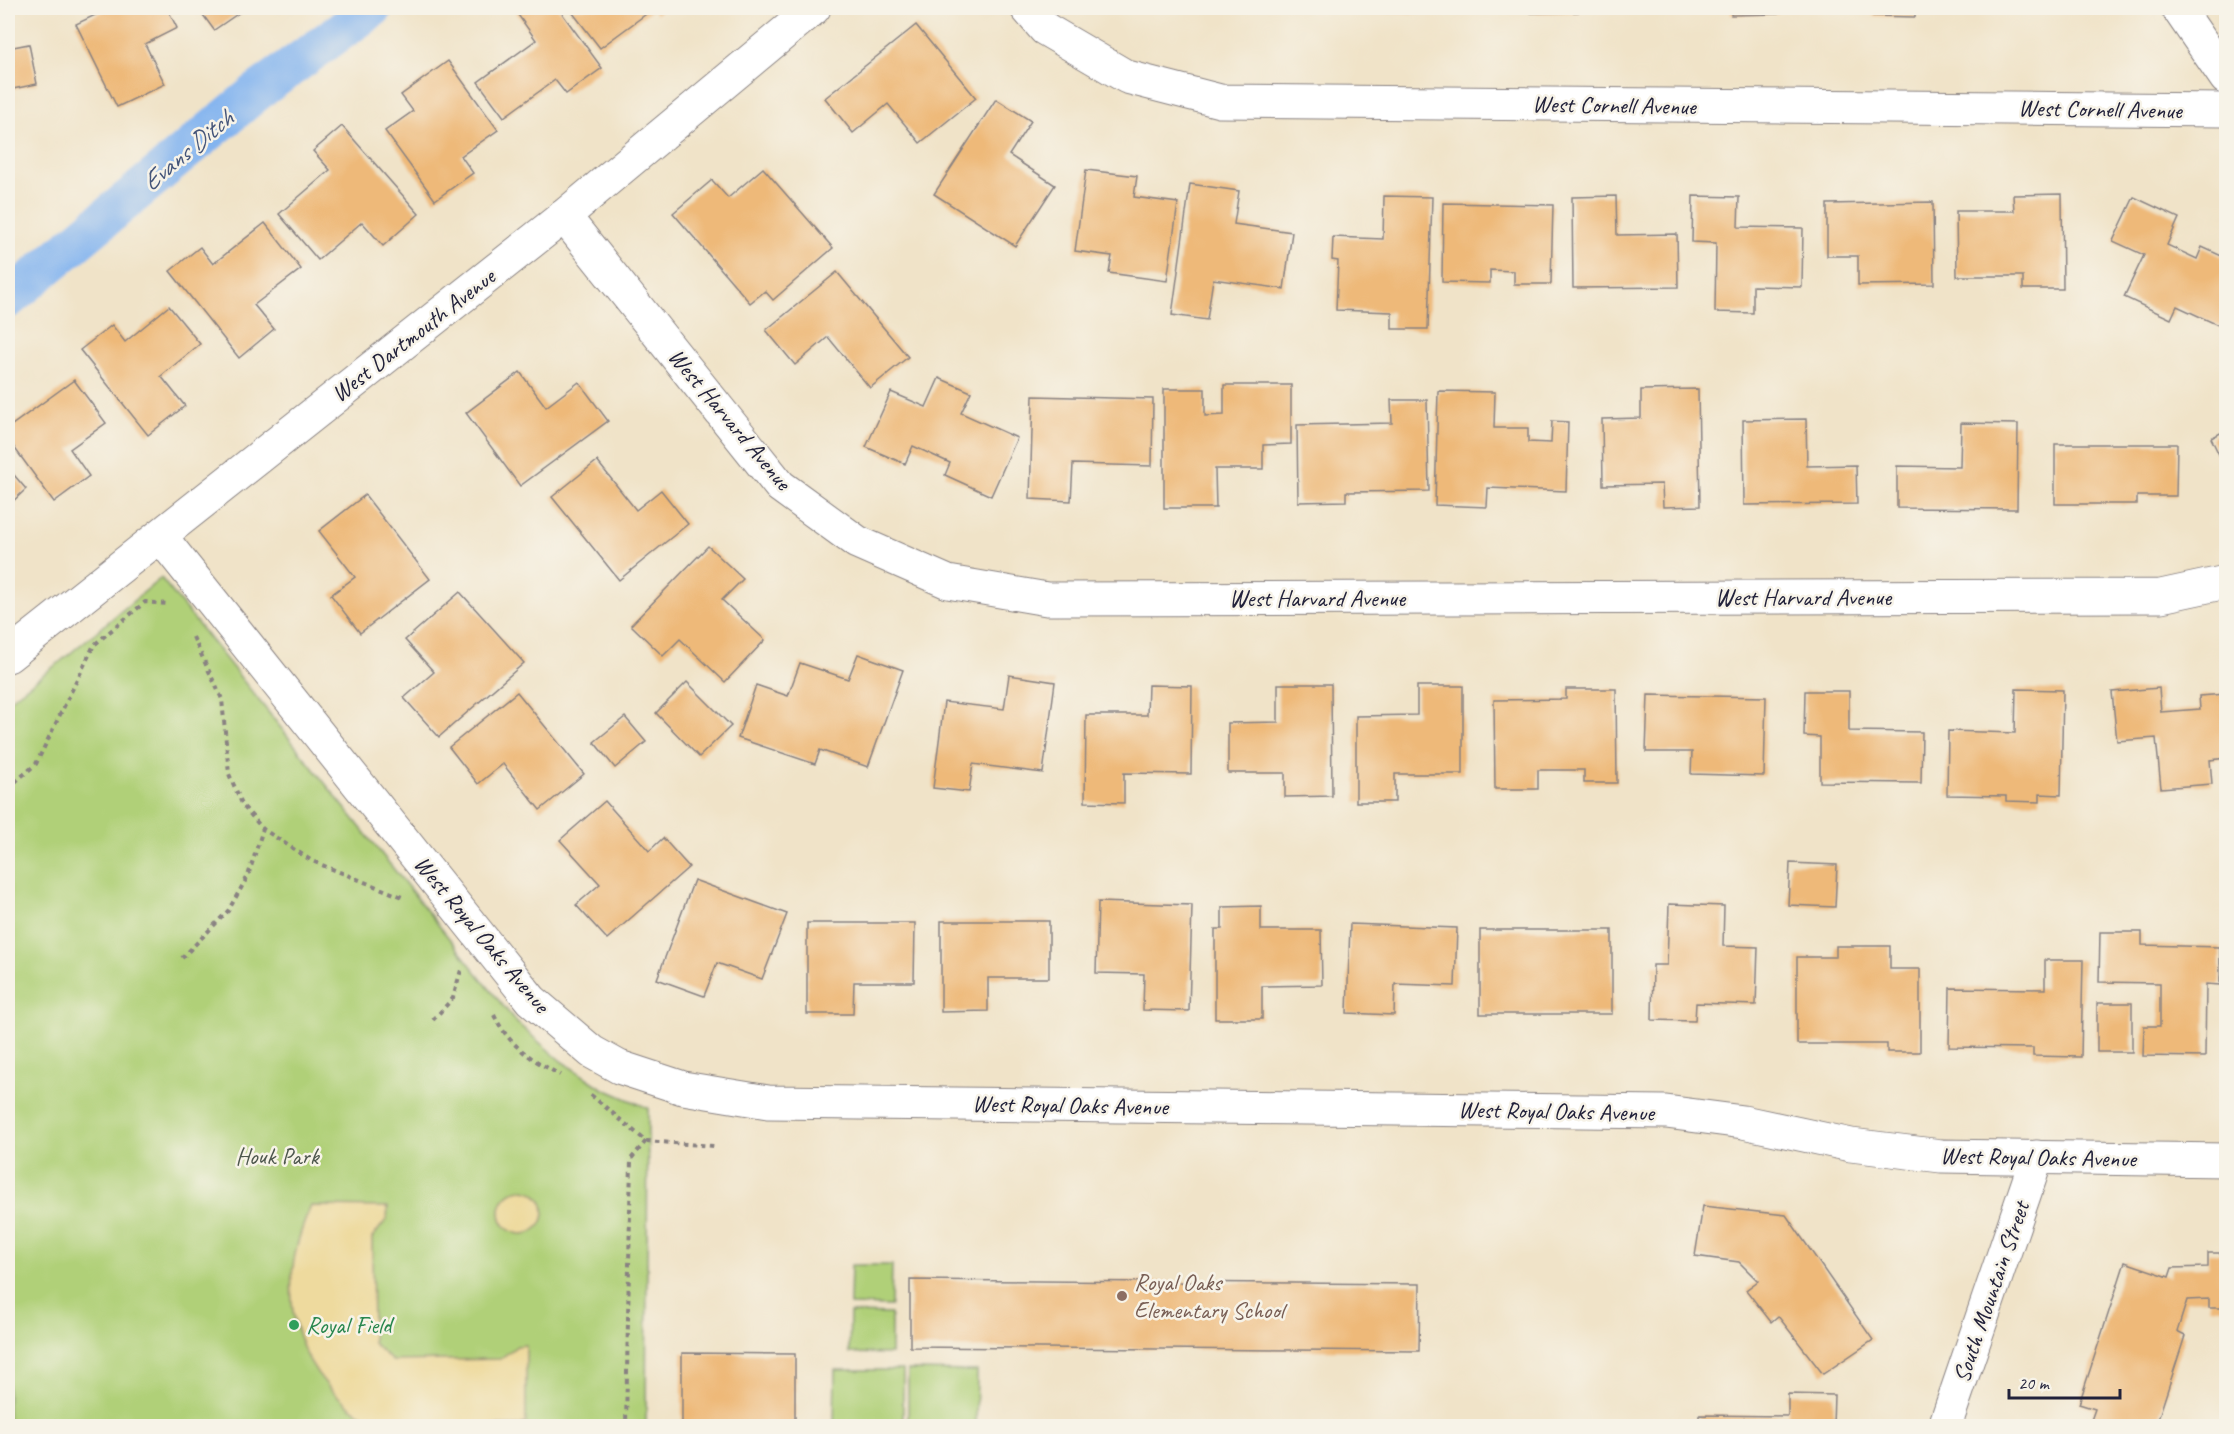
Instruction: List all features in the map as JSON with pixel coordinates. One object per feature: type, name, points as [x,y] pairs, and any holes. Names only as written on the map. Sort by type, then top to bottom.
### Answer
[{"type":"street","name":"West Dartmouth Avenue","points":[[8,656],[564,216],[814,8]]},
{"type":"street","name":"West Cornell Avenue","points":[[1027,8],[1045,29],[1127,78],[1220,101],[2226,111]]},
{"type":"street","points":[[2178,8],[2226,78]]},
{"type":"street","name":"West Harvard Avenue","points":[[564,216],[780,486],[857,542],[948,582],[1047,599],[2161,596],[2226,582]]},
{"type":"street","name":"West Royal Oaks Avenue","points":[[160,536],[531,1000],[592,1052],[619,1067],[683,1088],[768,1102],[1666,1112],[1743,1122],[1851,1145],[1941,1156],[2226,1160]]},
{"type":"street","name":"South Mountain Street","points":[[1945,1426],[2037,1157]]},
{"type":"path","points":[[8,788],[36,764],[94,645],[145,602],[164,603],[172,607]]},
{"type":"path","points":[[190,632],[222,699],[229,774],[243,806],[263,829],[312,861],[405,898]]},
{"type":"path","points":[[182,958],[228,911],[248,876],[263,829]]},
{"type":"path","points":[[433,1020],[453,998],[463,963],[469,971]]},
{"type":"path","points":[[489,1005],[503,1034],[528,1057],[567,1079]]},
{"type":"path","points":[[585,1090],[646,1141],[714,1146]]},
{"type":"path","points":[[626,1426],[632,1159],[646,1141]]},
{"type":"green space","name":"Houk Park","points":[[161,578],[516,1022],[561,1061],[602,1088],[648,1108],[646,1426],[8,1426],[8,701],[61,661]]},
{"type":"green space","points":[[851,1265],[892,1265],[891,1306],[850,1305]]},
{"type":"green space","points":[[850,1313],[891,1314],[891,1354],[849,1353]]},
{"type":"green space","points":[[835,1370],[903,1370],[903,1426],[834,1426]]},
{"type":"green space","points":[[908,1370],[977,1371],[976,1426],[908,1426]]},
{"type":"sand","points":[[522,1190],[538,1196],[544,1212],[538,1228],[522,1234],[506,1228],[500,1212],[506,1196]]},
{"type":"sand","points":[[311,1206],[388,1207],[387,1219],[372,1238],[373,1343],[392,1361],[500,1359],[517,1346],[526,1345],[526,1423],[518,1426],[381,1426],[351,1407],[327,1385],[309,1360],[298,1332],[292,1303],[293,1271],[299,1239]]},
{"type":"building","points":[[110,8],[167,8],[177,28],[145,44],[165,84],[117,107],[76,24]]},
{"type":"building","points":[[198,8],[246,8],[214,30]]},
{"type":"building","points":[[522,8],[558,8],[602,68],[566,94],[555,80],[504,117],[478,82],[536,40],[516,12]]},
{"type":"building","points":[[569,8],[664,8],[656,14],[653,9],[600,48]]},
{"type":"building","points":[[1375,8],[1420,8],[1420,13],[1375,13]]},
{"type":"building","points":[[1531,8],[1577,8],[1578,12],[1531,13]]},
{"type":"building","points":[[1731,8],[1778,8],[1778,14],[1731,15]]},
{"type":"building","points":[[1873,8],[1915,8],[1915,17],[1873,16]]},
{"type":"building","points":[[916,25],[976,98],[920,143],[888,104],[853,133],[825,98]]},
{"type":"building","points":[[29,44],[37,84],[8,90],[8,48]]},
{"type":"building","points":[[448,61],[498,130],[461,156],[473,173],[435,200],[385,131],[413,111],[401,95]]},
{"type":"building","points":[[996,99],[1031,121],[1009,155],[1055,185],[1015,246],[934,194]]},
{"type":"building","points":[[342,126],[419,214],[383,246],[362,222],[318,260],[279,214],[330,170],[313,151]]},
{"type":"building","points":[[763,168],[833,248],[773,300],[765,291],[750,303],[673,213],[712,180],[728,198]]},
{"type":"building","points":[[1086,170],[1137,176],[1134,197],[1178,203],[1167,281],[1109,273],[1112,256],[1075,251]]},
{"type":"building","points":[[1190,184],[1239,191],[1234,224],[1292,232],[1284,289],[1213,279],[1207,320],[1172,315]]},
{"type":"building","points":[[2062,194],[2063,289],[2023,289],[2023,276],[1957,276],[1956,211],[2014,211],[2013,195]]},
{"type":"building","points":[[1384,196],[1432,197],[1428,329],[1392,329],[1392,312],[1336,310],[1338,261],[1332,260],[1333,237],[1383,239]]},
{"type":"building","points":[[1616,196],[1617,235],[1677,234],[1678,287],[1573,288],[1572,197]]},
{"type":"building","points":[[1693,196],[1739,197],[1738,227],[1803,228],[1802,287],[1753,286],[1753,313],[1715,312],[1716,243],[1692,242]]},
{"type":"building","points":[[2134,197],[2179,218],[2167,245],[2197,259],[2202,247],[2226,258],[2226,311],[2220,326],[2177,306],[2171,319],[2124,297],[2144,255],[2113,241]]},
{"type":"building","points":[[1933,202],[1934,284],[1858,285],[1858,256],[1827,256],[1827,204]]},
{"type":"building","points":[[1443,203],[1553,205],[1551,284],[1514,284],[1514,271],[1490,270],[1490,283],[1442,282]]},
{"type":"building","points":[[265,223],[301,269],[254,305],[274,329],[239,358],[170,271],[200,247],[213,264]]},
{"type":"building","points":[[837,272],[908,357],[870,388],[828,337],[795,365],[766,330]]},
{"type":"building","points":[[169,306],[200,344],[161,376],[185,406],[148,435],[80,350],[112,325],[125,342]]},
{"type":"building","points":[[520,372],[546,407],[579,382],[608,421],[520,486],[466,413]]},
{"type":"building","points":[[939,378],[971,392],[961,413],[1017,438],[991,496],[945,475],[950,463],[913,446],[905,464],[866,447],[891,392],[926,407]]},
{"type":"building","points":[[74,380],[106,423],[70,449],[89,476],[54,502],[8,439],[8,428]]},
{"type":"building","points":[[1224,385],[1291,385],[1291,444],[1263,445],[1263,469],[1215,469],[1216,508],[1164,508],[1164,389],[1205,389],[1205,416],[1224,415]]},
{"type":"building","points":[[1698,389],[1700,506],[1663,507],[1662,484],[1603,485],[1602,419],[1641,418],[1641,390]]},
{"type":"building","points":[[1438,391],[1495,392],[1494,428],[1528,428],[1528,442],[1551,443],[1552,421],[1568,422],[1566,491],[1488,488],[1487,507],[1435,505]]},
{"type":"building","points":[[1033,396],[1153,399],[1152,466],[1073,464],[1071,501],[1030,499]]},
{"type":"building","points":[[1391,400],[1427,400],[1429,491],[1346,492],[1346,501],[1298,502],[1297,425],[1392,423]]},
{"type":"building","points":[[1806,419],[1807,466],[1856,465],[1857,504],[1744,505],[1743,420]]},
{"type":"building","points":[[1961,423],[2018,424],[2017,509],[1897,508],[1897,466],[1960,467]]},
{"type":"building","points":[[2226,430],[2226,469],[2211,438]]},
{"type":"building","points":[[2055,444],[2177,444],[2176,496],[2137,496],[2137,504],[2055,504]]},
{"type":"building","points":[[597,461],[636,510],[661,490],[688,524],[619,580],[552,497]]},
{"type":"building","points":[[8,468],[26,489],[8,506]]},
{"type":"building","points":[[365,495],[430,579],[360,633],[331,595],[355,577],[319,531]]},
{"type":"building","points":[[708,546],[743,579],[722,600],[765,640],[725,682],[680,639],[663,656],[631,625]]},
{"type":"building","points":[[460,592],[524,663],[439,737],[404,698],[434,672],[405,640]]},
{"type":"building","points":[[858,654],[903,670],[868,767],[820,750],[815,764],[738,738],[756,685],[788,696],[800,663],[848,679]]},
{"type":"building","points":[[1009,675],[1055,682],[1043,773],[973,764],[969,792],[933,788],[944,702],[1004,709]]},
{"type":"building","points":[[687,682],[731,726],[699,757],[656,713]]},
{"type":"building","points":[[1278,684],[1331,684],[1332,796],[1285,797],[1285,773],[1228,773],[1228,723],[1278,722]]},
{"type":"building","points":[[1148,685],[1192,686],[1191,774],[1124,773],[1124,803],[1085,802],[1086,715],[1147,715]]},
{"type":"building","points":[[1417,686],[1463,686],[1463,774],[1395,774],[1395,802],[1356,802],[1356,716],[1417,715]]},
{"type":"building","points":[[2159,688],[2161,712],[2200,709],[2199,696],[2226,694],[2226,758],[2210,760],[2212,784],[2161,788],[2156,738],[2117,741],[2112,692]]},
{"type":"building","points":[[1566,689],[1616,689],[1617,783],[1584,783],[1584,770],[1538,770],[1538,789],[1495,789],[1494,700],[1566,699]]},
{"type":"building","points":[[2016,689],[2063,690],[2061,795],[2040,794],[2040,802],[2006,801],[2006,796],[1947,795],[1948,731],[2015,733]]},
{"type":"building","points":[[1805,691],[1849,691],[1849,731],[1922,732],[1921,783],[1820,782],[1820,737],[1804,736]]},
{"type":"building","points":[[517,692],[584,774],[540,810],[503,764],[478,784],[449,747]]},
{"type":"building","points":[[1648,695],[1766,697],[1764,776],[1691,774],[1692,752],[1646,752]]},
{"type":"building","points":[[625,717],[646,742],[615,768],[594,742]]},
{"type":"building","points":[[605,801],[649,851],[663,838],[689,867],[607,939],[576,905],[600,884],[560,840]]},
{"type":"building","points":[[1790,863],[1837,865],[1835,907],[1788,905]]},
{"type":"building","points":[[694,880],[787,914],[762,979],[717,963],[704,996],[657,979]]},
{"type":"building","points":[[1098,902],[1192,905],[1189,1011],[1143,1010],[1144,974],[1096,973]]},
{"type":"building","points":[[1669,904],[1724,906],[1723,946],[1758,947],[1756,1005],[1696,1003],[1695,1021],[1652,1020],[1653,965],[1667,965]]},
{"type":"building","points":[[1261,906],[1261,930],[1321,930],[1322,985],[1262,986],[1262,1019],[1215,1019],[1215,929],[1222,929],[1222,907]]},
{"type":"building","points":[[941,921],[1049,921],[1049,978],[988,978],[988,1011],[941,1012]]},
{"type":"building","points":[[807,923],[915,923],[914,982],[854,982],[853,1014],[807,1014]]},
{"type":"building","points":[[1350,924],[1457,928],[1455,986],[1395,984],[1394,1015],[1347,1013]]},
{"type":"building","points":[[1480,930],[1612,930],[1612,1014],[1480,1014]]},
{"type":"building","points":[[2100,932],[2142,932],[2142,945],[2220,947],[2220,985],[2206,984],[2205,1057],[2143,1056],[2144,1026],[2160,1026],[2160,983],[2099,982]]},
{"type":"building","points":[[1836,946],[1890,946],[1890,969],[1920,969],[1920,1052],[1887,1052],[1887,1044],[1797,1044],[1797,957],[1836,957]]},
{"type":"building","points":[[2045,960],[2083,960],[2081,1057],[2033,1056],[2033,1048],[1949,1047],[1950,988],[2045,989]]},
{"type":"building","points":[[2097,1003],[2132,1003],[2132,1052],[2097,1052]]},
{"type":"building","points":[[1703,1206],[1786,1215],[1873,1340],[1823,1374],[1778,1316],[1771,1322],[1746,1290],[1758,1281],[1739,1262],[1695,1256]]},
{"type":"building","points":[[2208,1253],[2226,1253],[2226,1308],[2209,1308],[2209,1299],[2187,1300],[2177,1332],[2185,1336],[2156,1426],[2141,1423],[2140,1426],[2089,1426],[2095,1409],[2079,1404],[2125,1262],[2169,1277],[2172,1268],[2208,1267]]},
{"type":"building","points":[[910,1280],[1420,1284],[1419,1351],[910,1347]]},
{"type":"building","points":[[682,1353],[795,1354],[795,1426],[682,1426]]},
{"type":"building","points":[[1788,1394],[1834,1395],[1833,1426],[1699,1426],[1699,1415],[1788,1416]]},
{"type":"waterway","name":"Evans Ditch","points":[[8,299],[258,91],[373,8]]},
{"type":"place","name":"Royal Oaks Elementary School","points":[[1122,1296]]},
{"type":"place","name":"Royal Field","points":[[294,1325]]}]
